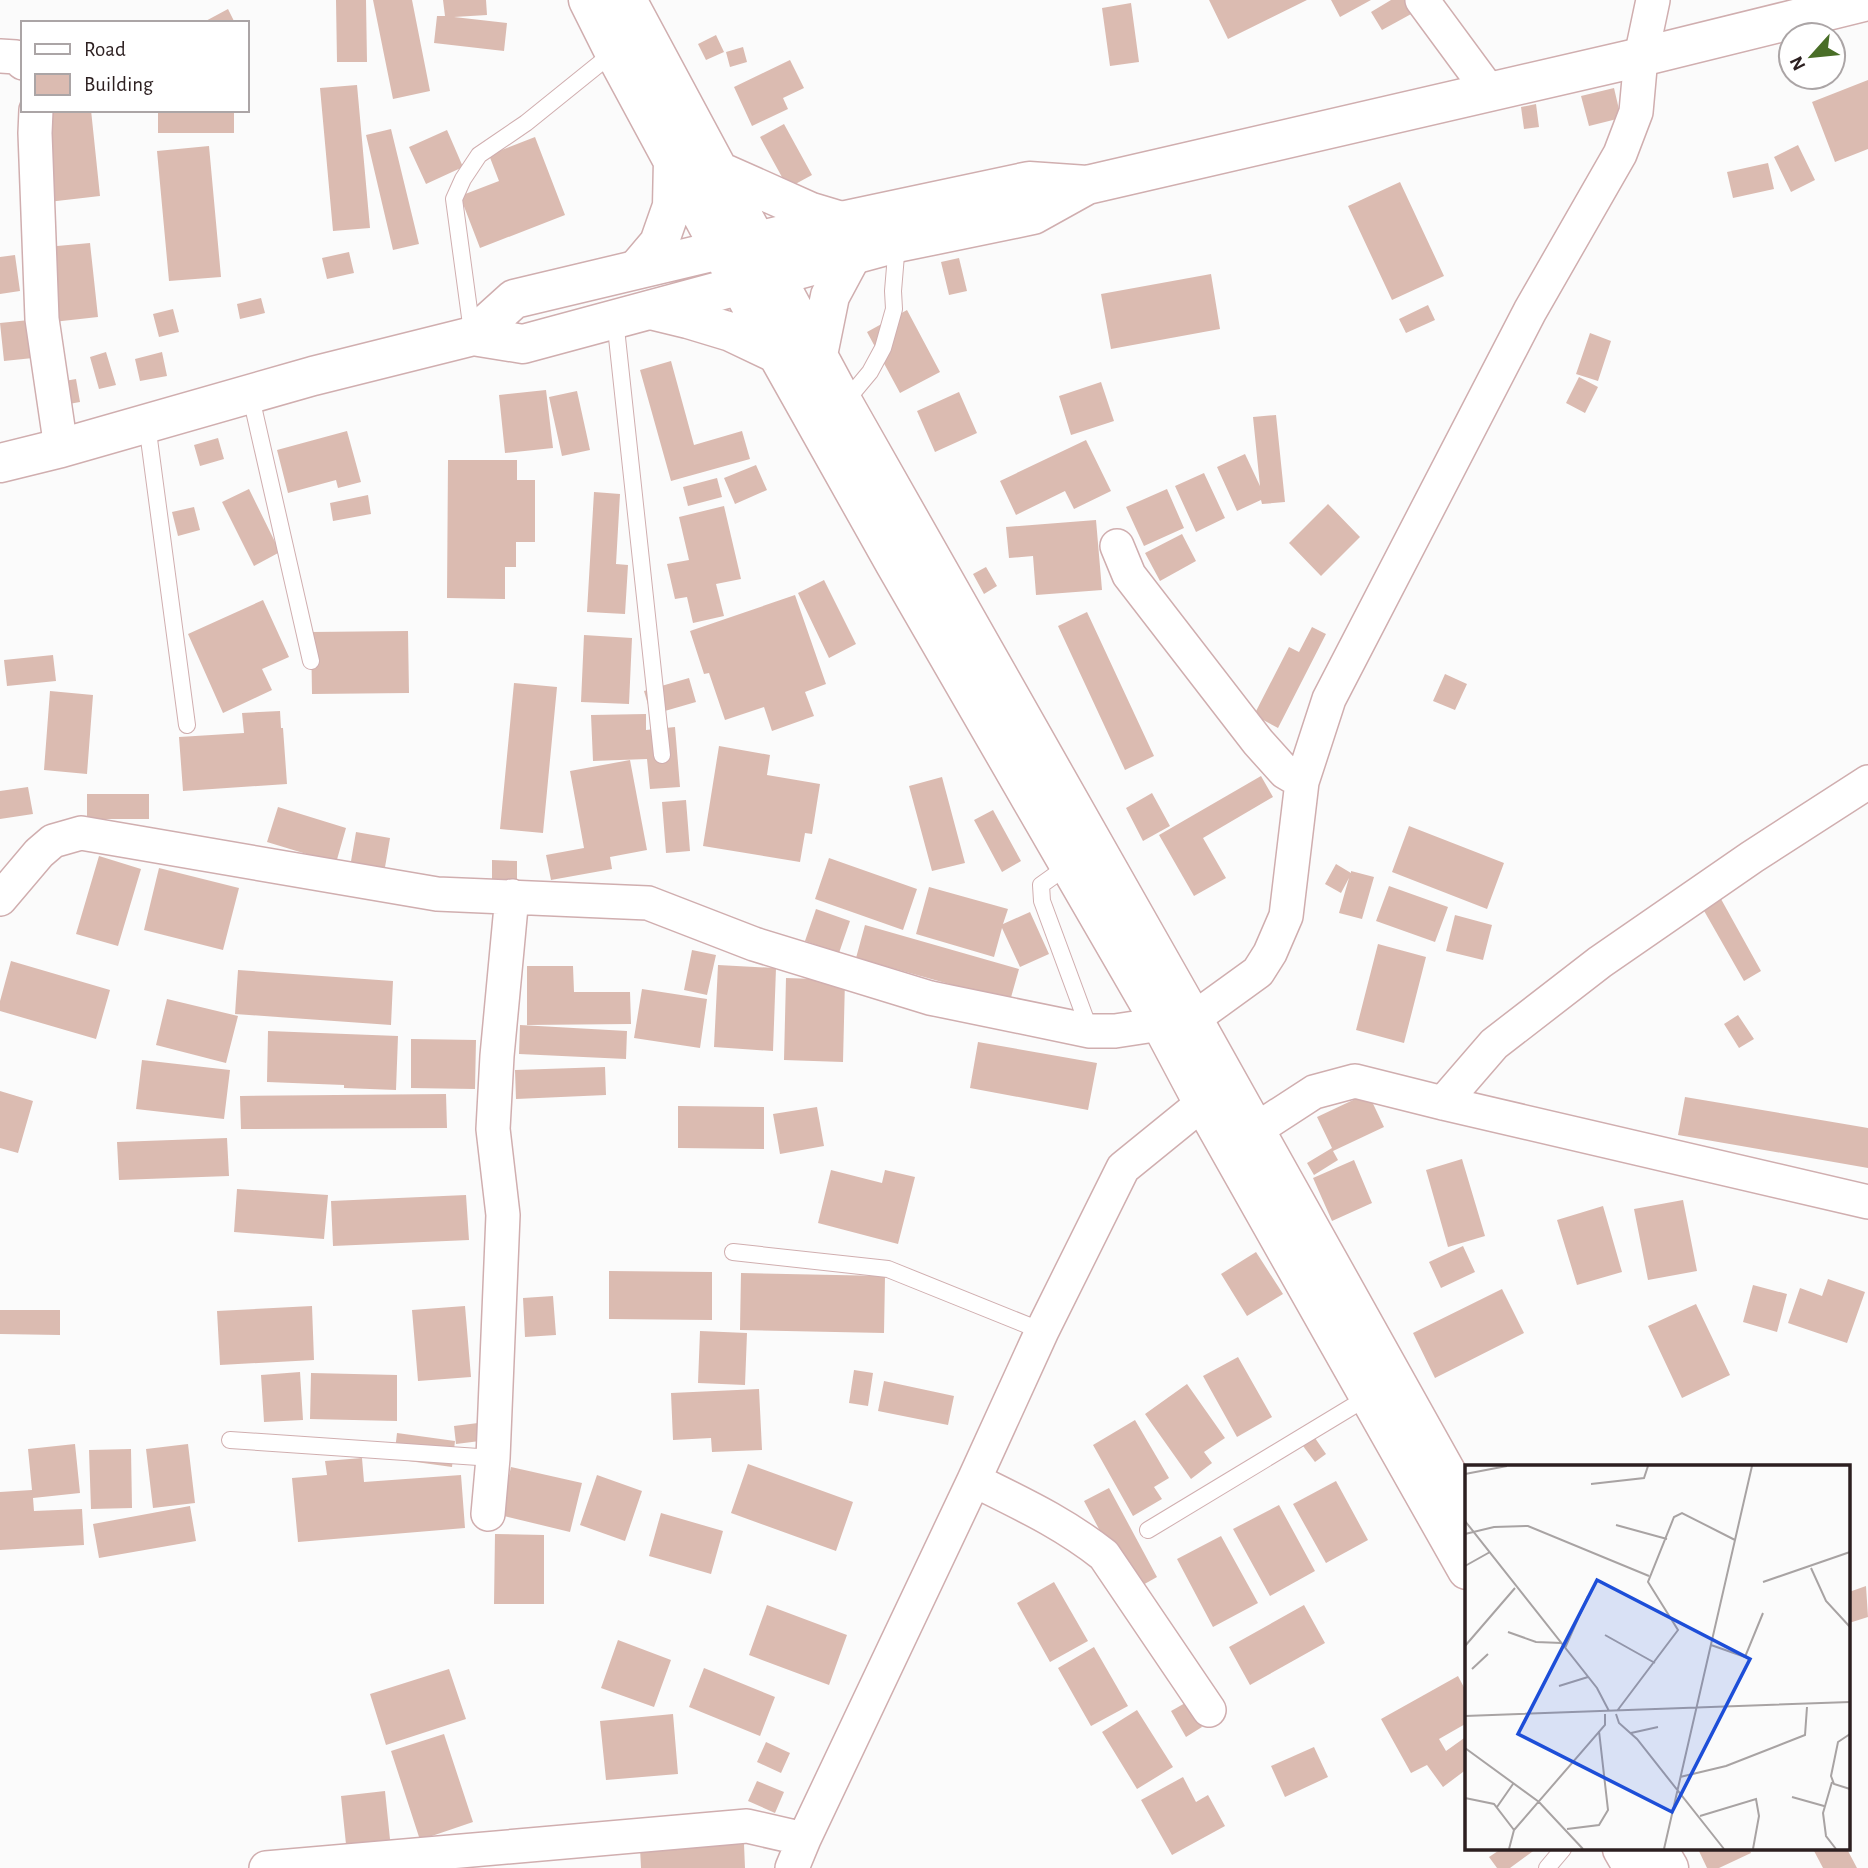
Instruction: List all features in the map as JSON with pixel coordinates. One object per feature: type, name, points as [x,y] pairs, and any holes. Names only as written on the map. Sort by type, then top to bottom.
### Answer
[{"type":"main road","points":[[588,0],[720,249],[757,280],[818,355],[1177,1021],[1203,1103],[1465,1567]]},
{"type":"main road","points":[[627,0],[757,240],[757,280],[778,354],[902,576],[1069,865],[1254,1130],[1465,1505]]},
{"type":"main road","points":[[473,337],[514,299],[757,240],[847,238],[897,243],[1033,215],[1087,185],[1641,57],[1868,1]]},
{"type":"main road","points":[[637,270],[659,243],[672,206],[673,160]]},
{"type":"main road","points":[[719,170],[811,212],[847,238]]},
{"type":"main road","points":[[0,463],[313,376],[473,337],[523,344],[633,315],[757,280],[847,238],[1029,181],[1087,185]]},
{"type":"main road","points":[[818,355],[830,296],[847,238]]},
{"type":"main road","points":[[633,315],[688,319],[731,332],[778,354]]},
{"type":"main road","points":[[1623,1850],[1633,1868]]},
{"type":"main road","points":[[1659,1850],[1669,1868]]},
{"type":"street","points":[[1422,0],[1489,91]]},
{"type":"street","points":[[0,900],[52,841],[81,833],[437,894],[648,903],[754,944],[930,998],[1090,1031],[1115,1031],[1177,1021],[1258,972],[1270,953],[1286,916],[1302,782],[1329,699],[1530,311],[1620,154],[1636,112],[1641,57],[1653,0]]},
{"type":"street","points":[[0,56],[16,57],[21,61]]},
{"type":"street","points":[[36,112],[42,319],[61,448]]},
{"type":"street","points":[[1117,546],[1129,575],[1250,732],[1285,772],[1302,782]]},
{"type":"street","points":[[1443,1103],[1494,1044],[1600,962],[1752,857],[1868,782]]},
{"type":"street","points":[[488,1514],[493,1458],[503,1214],[493,1129],[512,896]]},
{"type":"street","points":[[1254,1130],[1314,1092],[1355,1081],[1868,1202]]},
{"type":"street","points":[[266,1868],[326,1865],[747,1826],[798,1854],[1042,1331],[1124,1168],[1203,1103]]},
{"type":"street","points":[[974,1480],[1052,1519],[1104,1555],[1209,1710]]},
{"type":"lane","points":[[473,337],[454,199],[463,179],[479,155],[526,123],[614,52]]},
{"type":"lane","points":[[844,404],[870,372],[883,348],[894,309],[892,291],[897,243]]},
{"type":"lane","points":[[633,315],[662,755]]},
{"type":"lane","points":[[250,393],[311,661]]},
{"type":"lane","points":[[147,424],[187,725]]},
{"type":"lane","points":[[1069,865],[1041,885],[1042,901],[1090,1031]]},
{"type":"lane","points":[[733,1252],[888,1269],[1042,1331]]},
{"type":"lane","points":[[1148,1530],[1368,1397]]},
{"type":"lane","points":[[230,1440],[493,1458]]},
{"type":"lane","points":[[1547,1868],[1562,1850]]},
{"type":"building","points":[[336,0],[366,0],[367,62],[337,62]]},
{"type":"building","points":[[373,0],[412,0],[430,91],[393,99]]},
{"type":"building","points":[[443,0],[486,0],[487,15],[454,17],[507,23],[504,51],[434,43],[437,16],[445,16]]},
{"type":"building","points":[[1209,0],[1307,0],[1228,39]]},
{"type":"building","points":[[1331,0],[1371,0],[1340,17]]},
{"type":"building","points":[[1391,0],[1405,0],[1413,13],[1382,30],[1371,12]]},
{"type":"building","points":[[1131,3],[1139,62],[1110,66],[1102,8]]},
{"type":"building","points":[[228,9],[234,21],[206,21]]},
{"type":"building","points":[[716,35],[724,52],[706,60],[698,44]]},
{"type":"building","points":[[743,47],[747,62],[730,67],[726,52]]},
{"type":"building","points":[[790,60],[804,88],[783,98],[788,109],[752,126],[734,87]]},
{"type":"building","points":[[1868,80],[1868,149],[1835,162],[1812,102],[1847,91],[1847,88]]},
{"type":"building","points":[[357,85],[370,228],[333,231],[320,88]]},
{"type":"building","points":[[1614,88],[1621,118],[1589,126],[1581,96]]},
{"type":"building","points":[[1536,104],[1539,127],[1524,129],[1521,107]]},
{"type":"building","points":[[39,112],[91,112],[100,196],[48,202]]},
{"type":"building","points":[[158,112],[234,112],[234,133],[158,133]]},
{"type":"building","points":[[784,124],[812,175],[788,188],[760,137]]},
{"type":"building","points":[[391,129],[419,244],[393,250],[366,135]]},
{"type":"building","points":[[447,130],[463,167],[426,184],[409,147]]},
{"type":"building","points":[[535,137],[565,215],[480,248],[460,196],[499,181],[489,155]]},
{"type":"building","points":[[1798,145],[1815,180],[1791,192],[1774,157]]},
{"type":"building","points":[[209,146],[221,277],[169,281],[157,151]]},
{"type":"building","points":[[1768,163],[1774,189],[1733,198],[1727,172]]},
{"type":"building","points":[[1400,182],[1444,276],[1392,300],[1348,206]]},
{"type":"building","points":[[90,243],[98,317],[53,322],[46,247]]},
{"type":"building","points":[[349,252],[354,273],[327,279],[322,258]]},
{"type":"building","points":[[15,255],[20,291],[0,294],[0,257]]},
{"type":"building","points":[[959,258],[967,291],[949,295],[941,262]]},
{"type":"building","points":[[1211,274],[1220,329],[1111,349],[1101,294]]},
{"type":"building","points":[[261,298],[265,313],[240,319],[237,304]]},
{"type":"building","points":[[1428,305],[1435,320],[1406,333],[1399,319]]},
{"type":"building","points":[[173,309],[179,332],[159,337],[153,314]]},
{"type":"building","points":[[907,310],[940,372],[900,393],[867,332]]},
{"type":"building","points":[[29,320],[33,358],[4,361],[0,323]]},
{"type":"building","points":[[1590,333],[1611,341],[1598,381],[1576,374]]},
{"type":"building","points":[[106,352],[116,385],[99,389],[90,357]]},
{"type":"building","points":[[162,352],[167,376],[140,381],[135,359]]},
{"type":"building","points":[[671,361],[694,445],[742,431],[750,459],[671,481],[640,370]]},
{"type":"building","points":[[1579,377],[1598,387],[1585,413],[1566,403]]},
{"type":"building","points":[[76,379],[80,402],[63,405],[59,382]]},
{"type":"building","points":[[1101,382],[1114,421],[1071,435],[1059,396]]},
{"type":"building","points":[[546,390],[553,448],[505,453],[499,395]]},
{"type":"building","points":[[577,391],[590,450],[562,456],[549,397]]},
{"type":"building","points":[[959,392],[977,433],[935,452],[917,411]]},
{"type":"building","points":[[1276,415],[1285,502],[1262,504],[1261,500],[1237,511],[1217,467],[1245,454],[1260,486],[1253,417]]},
{"type":"building","points":[[347,431],[361,482],[338,488],[336,480],[288,493],[277,450]]},
{"type":"building","points":[[218,438],[224,459],[200,466],[194,445]]},
{"type":"building","points":[[1086,440],[1111,491],[1074,509],[1065,491],[1016,515],[1000,481]]},
{"type":"building","points":[[448,460],[517,460],[517,480],[535,480],[535,542],[516,542],[516,567],[505,567],[505,599],[447,598]]},
{"type":"building","points":[[756,465],[767,490],[735,504],[724,478]]},
{"type":"building","points":[[1204,473],[1225,518],[1196,532],[1175,486]]},
{"type":"building","points":[[717,478],[722,497],[688,506],[683,487]]},
{"type":"building","points":[[249,489],[280,552],[254,566],[222,502]]},
{"type":"building","points":[[1167,489],[1184,528],[1144,546],[1126,507]]},
{"type":"building","points":[[594,492],[620,494],[616,564],[628,565],[625,614],[587,612]]},
{"type":"building","points":[[368,495],[371,514],[333,521],[330,503]]},
{"type":"building","points":[[1328,504],[1360,537],[1321,576],[1289,543]]},
{"type":"building","points":[[724,506],[741,579],[716,584],[724,616],[693,623],[687,597],[675,599],[667,564],[689,560],[679,517]]},
{"type":"building","points":[[194,507],[200,530],[178,536],[172,512]]},
{"type":"building","points":[[1096,520],[1102,590],[1036,595],[1033,556],[1009,558],[1006,527]]},
{"type":"building","points":[[1182,534],[1196,561],[1160,581],[1145,553]]},
{"type":"building","points":[[986,567],[997,586],[984,594],[973,574]]},
{"type":"building","points":[[824,580],[856,644],[829,658],[798,593]]},
{"type":"building","points":[[795,595],[826,684],[805,692],[814,716],[772,731],[764,707],[725,720],[709,673],[704,674],[690,631]]},
{"type":"building","points":[[263,600],[289,657],[262,669],[272,690],[223,713],[188,634]]},
{"type":"building","points":[[1087,612],[1154,756],[1125,770],[1058,626]]},
{"type":"building","points":[[1312,627],[1326,634],[1278,728],[1254,715],[1289,647],[1299,652]]},
{"type":"building","points":[[408,631],[409,693],[312,694],[311,632]]},
{"type":"building","points":[[584,635],[632,638],[629,704],[581,702]]},
{"type":"building","points":[[53,655],[56,681],[7,686],[4,660]]},
{"type":"building","points":[[1445,674],[1467,684],[1455,710],[1433,701]]},
{"type":"building","points":[[689,678],[696,702],[651,715],[644,691]]},
{"type":"building","points":[[514,683],[557,687],[543,833],[500,829]]},
{"type":"building","points":[[50,691],[93,695],[87,774],[44,770]]},
{"type":"building","points":[[280,711],[287,784],[183,791],[179,737],[244,733],[242,713]]},
{"type":"building","points":[[646,714],[646,730],[675,727],[680,787],[650,789],[647,759],[593,761],[591,715]]},
{"type":"building","points":[[719,746],[770,755],[767,775],[820,784],[812,834],[805,833],[800,862],[703,846]]},
{"type":"building","points":[[630,760],[647,850],[610,857],[612,869],[551,880],[546,855],[584,848],[570,771]]},
{"type":"building","points":[[1261,776],[1273,797],[1203,838],[1226,878],[1194,896],[1159,835]]},
{"type":"building","points":[[942,777],[965,863],[932,871],[909,786]]},
{"type":"building","points":[[28,787],[33,814],[0,819],[0,791]]},
{"type":"building","points":[[1152,793],[1170,826],[1143,841],[1126,808]]},
{"type":"building","points":[[87,794],[149,794],[149,819],[87,819]]},
{"type":"building","points":[[686,800],[690,851],[666,853],[662,802]]},
{"type":"building","points":[[278,807],[346,828],[336,863],[267,842]]},
{"type":"building","points":[[993,810],[1021,861],[1002,872],[974,820]]},
{"type":"building","points":[[1409,826],[1504,863],[1487,909],[1392,872]]},
{"type":"building","points":[[356,832],[390,838],[384,873],[350,867]]},
{"type":"building","points":[[99,856],[141,869],[118,946],[76,934]]},
{"type":"building","points":[[829,858],[917,889],[903,930],[815,899]]},
{"type":"building","points":[[492,860],[517,861],[517,884],[492,884]]},
{"type":"building","points":[[1336,864],[1351,873],[1374,877],[1362,919],[1339,913],[1349,878],[1341,893],[1325,884]]},
{"type":"building","points":[[159,868],[239,888],[223,950],[144,930]]},
{"type":"building","points":[[1389,886],[1448,907],[1435,942],[1376,921]]},
{"type":"building","points":[[929,887],[1008,909],[1003,924],[1030,912],[1049,954],[1020,967],[1002,928],[994,957],[916,934]]},
{"type":"building","points":[[1721,899],[1761,971],[1744,981],[1703,909]]},
{"type":"building","points":[[816,909],[850,921],[839,953],[805,941]]},
{"type":"building","points":[[1455,915],[1492,925],[1483,960],[1446,951]]},
{"type":"building","points":[[865,925],[1019,969],[1010,1001],[856,958]]},
{"type":"building","points":[[1378,944],[1426,957],[1404,1043],[1356,1030]]},
{"type":"building","points":[[692,950],[716,955],[707,995],[684,990]]},
{"type":"building","points":[[11,961],[110,990],[96,1039],[0,1011],[0,1001]]},
{"type":"building","points":[[718,965],[776,968],[773,1051],[714,1047]]},
{"type":"building","points":[[527,966],[573,966],[574,992],[630,992],[631,1024],[527,1025]]},
{"type":"building","points":[[238,970],[393,981],[391,1025],[235,1014]]},
{"type":"building","points":[[786,978],[845,980],[843,1062],[784,1060]]},
{"type":"building","points":[[642,989],[707,999],[700,1048],[634,1038]]},
{"type":"building","points":[[167,999],[238,1016],[226,1063],[156,1045]]},
{"type":"building","points":[[1738,1015],[1754,1039],[1739,1048],[1724,1024]]},
{"type":"building","points":[[520,1025],[627,1031],[626,1059],[519,1054]]},
{"type":"building","points":[[268,1031],[398,1036],[396,1090],[267,1082]]},
{"type":"building","points":[[411,1039],[476,1040],[475,1089],[411,1088]]},
{"type":"building","points":[[978,1042],[1097,1063],[1088,1110],[970,1088]]},
{"type":"building","points":[[142,1060],[230,1070],[224,1119],[136,1109]]},
{"type":"building","points":[[605,1067],[606,1095],[516,1099],[515,1070]]},
{"type":"building","points":[[0,1091],[33,1101],[18,1153],[0,1148]]},
{"type":"building","points":[[1368,1093],[1384,1127],[1333,1151],[1338,1160],[1314,1175],[1307,1163],[1332,1148],[1317,1117]]},
{"type":"building","points":[[446,1094],[447,1128],[241,1129],[240,1096]]},
{"type":"building","points":[[1685,1097],[1868,1128],[1868,1168],[1678,1135]]},
{"type":"building","points":[[678,1106],[764,1107],[764,1149],[678,1148]]},
{"type":"building","points":[[817,1107],[824,1146],[780,1154],[773,1114]]},
{"type":"building","points":[[227,1138],[229,1176],[119,1180],[117,1142]]},
{"type":"building","points":[[1462,1159],[1485,1236],[1448,1247],[1426,1170]]},
{"type":"building","points":[[1354,1160],[1372,1203],[1332,1221],[1313,1178]]},
{"type":"building","points":[[831,1170],[882,1183],[885,1170],[915,1177],[898,1244],[818,1223]]},
{"type":"building","points":[[237,1189],[328,1195],[324,1239],[234,1232]]},
{"type":"building","points":[[466,1195],[469,1240],[333,1246],[331,1201]]},
{"type":"building","points":[[1683,1200],[1697,1271],[1648,1280],[1634,1209]]},
{"type":"building","points":[[1603,1206],[1622,1272],[1577,1285],[1557,1220]]},
{"type":"building","points":[[1463,1246],[1475,1272],[1441,1288],[1429,1262]]},
{"type":"building","points":[[1256,1252],[1283,1294],[1247,1316],[1221,1274]]},
{"type":"building","points":[[609,1271],[712,1272],[712,1320],[609,1319]]},
{"type":"building","points":[[741,1273],[885,1276],[884,1333],[740,1330]]},
{"type":"building","points":[[1828,1279],[1865,1292],[1847,1343],[1788,1323],[1800,1288],[1822,1296]]},
{"type":"building","points":[[1753,1285],[1787,1294],[1777,1332],[1743,1322]]},
{"type":"building","points":[[1502,1289],[1524,1333],[1435,1378],[1413,1333]]},
{"type":"building","points":[[553,1296],[556,1335],[525,1337],[523,1298]]},
{"type":"building","points":[[1696,1304],[1730,1375],[1682,1398],[1648,1326]]},
{"type":"building","points":[[312,1306],[314,1360],[220,1365],[217,1311]]},
{"type":"building","points":[[465,1306],[471,1377],[418,1381],[412,1310]]},
{"type":"building","points":[[0,1310],[60,1310],[60,1335],[0,1334]]},
{"type":"building","points":[[700,1331],[747,1333],[745,1385],[698,1383]]},
{"type":"building","points":[[1238,1357],[1272,1417],[1237,1437],[1203,1376]]},
{"type":"building","points":[[854,1370],[873,1373],[868,1406],[849,1403]]},
{"type":"building","points":[[300,1372],[303,1420],[264,1422],[261,1375]]},
{"type":"building","points":[[311,1373],[397,1375],[397,1421],[310,1419]]},
{"type":"building","points":[[884,1381],[954,1396],[948,1425],[878,1411]]},
{"type":"building","points":[[1187,1384],[1225,1438],[1204,1452],[1212,1463],[1191,1479],[1145,1414]]},
{"type":"building","points":[[759,1389],[762,1450],[712,1452],[711,1438],[673,1440],[671,1393]]},
{"type":"building","points":[[1135,1420],[1169,1478],[1154,1487],[1162,1499],[1133,1516],[1093,1445]]},
{"type":"building","points":[[478,1423],[480,1441],[456,1444],[454,1426]]},
{"type":"building","points":[[397,1433],[455,1441],[452,1467],[394,1459]]},
{"type":"building","points":[[1315,1438],[1326,1454],[1315,1462],[1303,1446]]},
{"type":"building","points":[[75,1444],[80,1493],[33,1498],[34,1511],[82,1509],[84,1545],[0,1550],[0,1492],[32,1490],[28,1449]]},
{"type":"building","points":[[188,1444],[195,1503],[153,1508],[146,1449]]},
{"type":"building","points":[[131,1449],[132,1508],[91,1509],[89,1450]]},
{"type":"building","points":[[362,1458],[364,1482],[461,1475],[465,1528],[298,1542],[292,1478],[327,1475],[325,1461]]},
{"type":"building","points":[[748,1464],[853,1502],[836,1551],[731,1513]]},
{"type":"building","points":[[511,1467],[582,1483],[570,1532],[500,1515]]},
{"type":"building","points":[[597,1475],[642,1491],[625,1541],[580,1525]]},
{"type":"building","points":[[1336,1481],[1368,1540],[1326,1563],[1293,1504]]},
{"type":"building","points":[[1109,1488],[1157,1577],[1132,1591],[1084,1501]]},
{"type":"building","points":[[1279,1505],[1315,1571],[1270,1596],[1233,1529]]},
{"type":"building","points":[[190,1506],[196,1541],[99,1558],[93,1524]]},
{"type":"building","points":[[661,1513],[723,1531],[711,1574],[649,1556]]},
{"type":"building","points":[[495,1534],[544,1535],[544,1604],[494,1604]]},
{"type":"building","points":[[1221,1536],[1258,1603],[1213,1627],[1177,1559]]},
{"type":"building","points":[[1054,1582],[1088,1641],[1050,1662],[1017,1603]]},
{"type":"building","points":[[1866,1586],[1868,1617],[1850,1623],[1850,1592]]},
{"type":"building","points":[[767,1605],[847,1635],[829,1685],[749,1655]]},
{"type":"building","points":[[1304,1605],[1325,1643],[1250,1685],[1229,1647]]},
{"type":"building","points":[[618,1640],[671,1660],[654,1707],[601,1688]]},
{"type":"building","points":[[1094,1647],[1128,1706],[1091,1726],[1058,1668]]},
{"type":"building","points":[[704,1668],[775,1697],[760,1736],[689,1707]]},
{"type":"building","points":[[449,1669],[466,1719],[386,1745],[370,1694]]},
{"type":"building","points":[[1458,1676],[1465,1689],[1465,1724],[1439,1739],[1446,1751],[1465,1737],[1465,1770],[1443,1787],[1427,1765],[1411,1773],[1381,1719]]},
{"type":"building","points":[[1187,1702],[1202,1727],[1186,1737],[1171,1711]]},
{"type":"building","points":[[1137,1710],[1173,1767],[1137,1789],[1102,1732]]},
{"type":"building","points":[[673,1714],[678,1774],[606,1780],[600,1721]]},
{"type":"building","points":[[444,1734],[473,1822],[420,1840],[391,1751]]},
{"type":"building","points":[[766,1742],[790,1753],[781,1773],[757,1762]]},
{"type":"building","points":[[1314,1747],[1328,1777],[1285,1797],[1271,1766]]},
{"type":"building","points":[[1183,1777],[1196,1802],[1208,1795],[1225,1826],[1172,1855],[1141,1800]]},
{"type":"building","points":[[757,1781],[784,1792],[775,1813],[748,1801]]},
{"type":"building","points":[[385,1791],[391,1849],[347,1854],[341,1796]]},
{"type":"building","points":[[744,1844],[745,1868],[641,1868],[640,1848]]},
{"type":"building","points":[[1500,1850],[1535,1850],[1510,1868],[1497,1868],[1489,1857]]},
{"type":"building","points":[[1698,1850],[1750,1850],[1751,1853],[1719,1868],[1707,1868]]},
{"type":"building","points":[[1814,1850],[1848,1850],[1857,1868],[1823,1868]]}]
